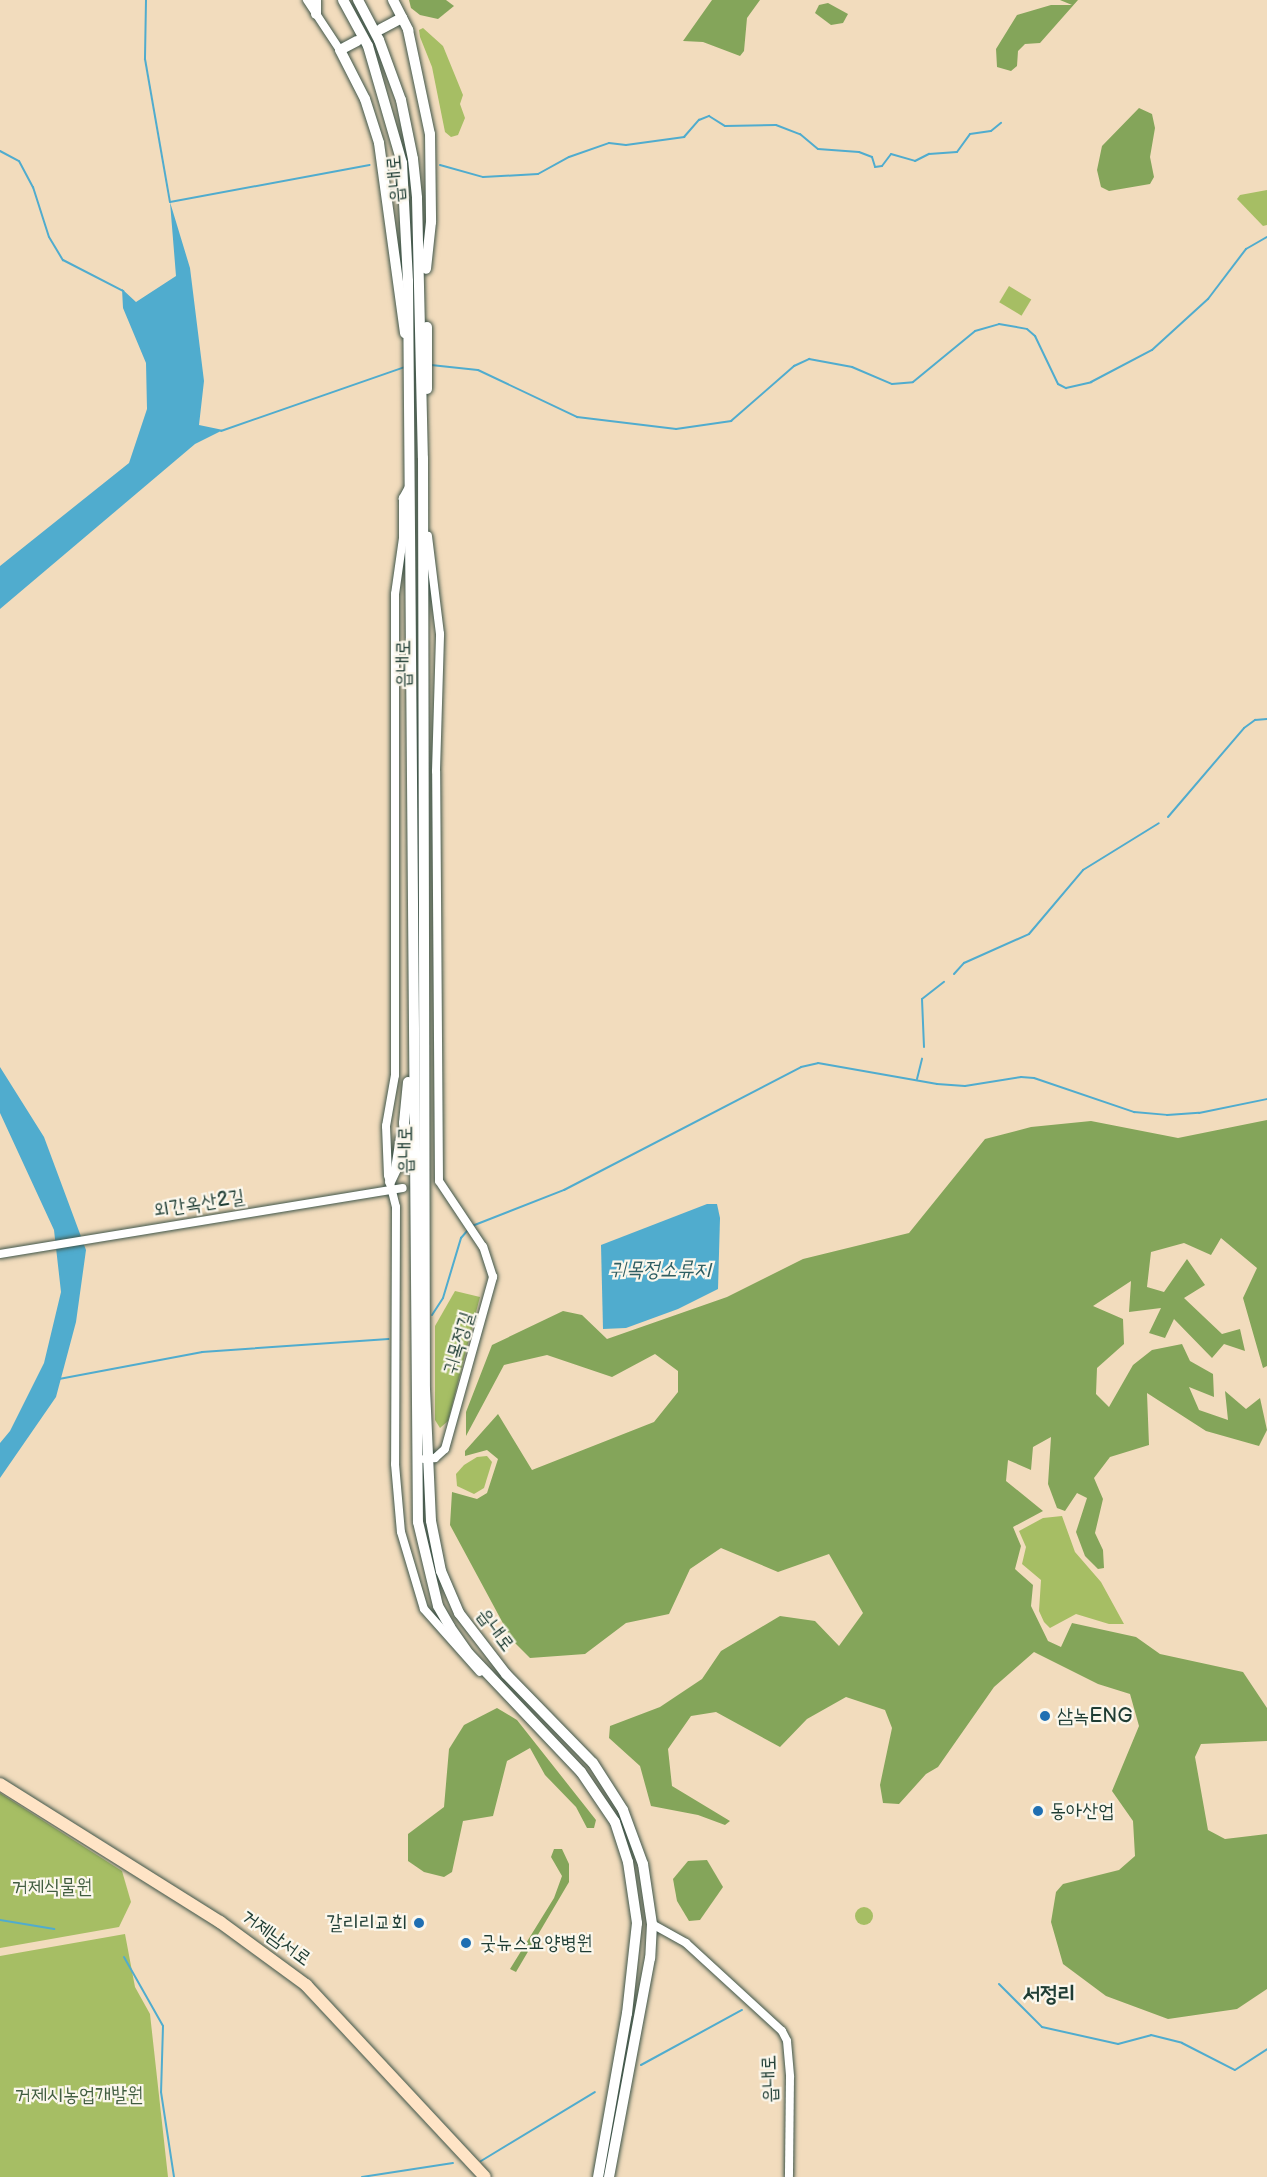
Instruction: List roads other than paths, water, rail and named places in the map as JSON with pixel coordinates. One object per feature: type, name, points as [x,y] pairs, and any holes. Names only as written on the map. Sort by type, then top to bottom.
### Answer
[{"type":"main road","name":"거제남서로","points":[[0,1784],[220,1922],[298,1978],[485,2177]]},
{"type":"street","points":[[307,0],[340,50],[366,99],[379,143],[401,321],[408,341]]},
{"type":"street","points":[[316,0],[316,14]]},
{"type":"street","name":"읍내로","points":[[343,0],[368,46],[402,163],[408,341],[409,487],[412,1071],[409,1190],[423,1459],[431,1521],[441,1570],[454,1602],[506,1674],[593,1763],[609,1786],[623,1810],[643,1864],[652,1924],[687,1943],[782,2031],[787,2041],[790,2077],[789,2177]]},
{"type":"street","name":"읍내로","points":[[358,0],[392,70],[413,159],[423,442],[423,1459],[418,1522],[438,1606],[469,1654],[581,1772],[615,1822],[628,1862],[637,1923],[627,2013],[598,2177]]},
{"type":"street","points":[[393,0],[402,18],[416,62],[430,134],[431,222],[426,259],[429,364],[423,442]]},
{"type":"street","points":[[381,28],[402,18]]},
{"type":"street","points":[[340,50],[357,41]]},
{"type":"street","name":"귀목정길","points":[[423,442],[428,480],[428,544],[440,634],[436,771],[441,1101],[436,1126],[436,1187],[475,1237],[493,1277],[491,1294],[445,1449],[440,1456],[423,1459]]},
{"type":"street","points":[[409,487],[403,498],[401,559],[394,633],[395,1075],[386,1126],[391,1185],[396,1207],[395,1464],[401,1532],[424,1609],[466,1660],[508,1694]]},
{"type":"street","points":[[391,1185],[404,1123],[407,1084],[412,1071]]},
{"type":"street","points":[[404,1123],[409,1190]]},
{"type":"street","name":"외간옥산2길","points":[[0,1254],[391,1185],[409,1190]]},
{"type":"street","points":[[609,2177],[647,1984],[652,1924],[637,1923]]},
{"type":"water","points":[[170,202],[190,268],[204,381],[199,425],[223,430],[195,444],[0,609],[0,566],[129,463],[147,409],[146,363],[123,308],[122,289],[136,302],[176,276]]},
{"type":"water","points":[[0,1067],[44,1137],[86,1250],[76,1322],[56,1397],[0,1478],[0,1443],[10,1431],[44,1363],[61,1292],[54,1230],[0,1113]]},
{"type":"water","name":"귀목정소류지","points":[[707,1204],[717,1204],[720,1218],[718,1289],[678,1309],[626,1328],[603,1329],[601,1245]]},
{"type":"waterway","points":[[146,0],[145,59],[170,202]]},
{"type":"waterway","points":[[440,165],[483,177],[538,174],[569,157],[609,143],[626,145],[684,137],[699,120],[709,116],[725,126],[776,125],[800,134],[818,149],[859,152],[872,157],[875,167],[882,166],[891,154],[915,161],[929,154],[957,152],[970,134],[991,131],[1001,123]]},
{"type":"waterway","points":[[0,151],[19,161],[33,187],[49,237],[63,260],[123,291]]},
{"type":"waterway","points":[[170,202],[370,165]]},
{"type":"waterway","points":[[431,365],[478,370],[577,417],[676,429],[731,421],[794,366],[809,359],[852,367],[892,384],[913,382],[975,331],[999,324],[1027,329],[1035,336],[1058,384],[1066,388],[1091,382],[1152,350],[1208,299],[1246,249],[1267,237]]},
{"type":"waterway","points":[[221,431],[405,367]]},
{"type":"waterway","points":[[1168,817],[1244,728],[1255,720],[1267,719]]},
{"type":"waterway","points":[[954,974],[964,963],[1029,934],[1083,870],[1159,823]]},
{"type":"waterway","points":[[924,1047],[922,999],[944,982]]},
{"type":"waterway","points":[[917,1079],[922,1059]]},
{"type":"waterway","points":[[472,1226],[564,1190],[801,1067],[818,1063],[937,1084],[965,1086],[1021,1077],[1034,1078],[1134,1112],[1167,1115],[1199,1113],[1267,1099]]},
{"type":"waterway","points":[[432,1315],[443,1298],[461,1238],[468,1230]]},
{"type":"waterway","points":[[59,1379],[202,1352],[389,1339]]},
{"type":"waterway","points":[[0,1920],[54,1929]]},
{"type":"waterway","points":[[124,1957],[163,2026],[161,2092],[174,2177]]},
{"type":"waterway","points":[[999,1984],[1042,2027],[1118,2044],[1151,2035],[1182,2043],[1235,2070],[1267,2049]]},
{"type":"waterway","points":[[641,2065],[742,2010]]},
{"type":"waterway","points":[[481,2161],[595,2092]]},
{"type":"waterway","points":[[362,2177],[453,2163]]},
{"type":"place","name":"삼녹ENG","points":[[1045,1716]]},
{"type":"place","name":"동아산업","points":[[1038,1811]]},
{"type":"place","name":"갈리리교회","points":[[419,1923]]},
{"type":"place","name":"굿뉴스요양병원","points":[[466,1943]]},
{"type":"district","name":"서정리","points":[[1049,1995]]},
{"type":"park label","name":"거제식물원","points":[[52,1887]]},
{"type":"park label","name":"거제시농업개발원","points":[[79,2095]]}]
